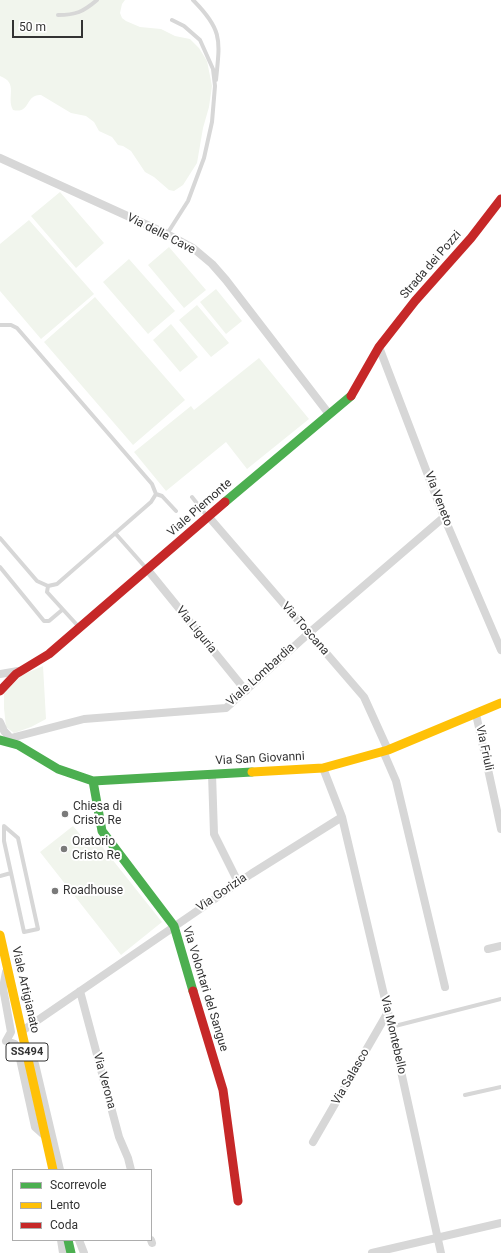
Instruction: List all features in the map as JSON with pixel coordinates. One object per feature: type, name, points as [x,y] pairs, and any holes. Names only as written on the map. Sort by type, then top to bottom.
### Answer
[{"type":"street","name":"Via delle Cave","points":[[0,158],[167,234],[193,248],[212,264],[226,280],[329,414]]},
{"type":"street","name":"Strada dei Pozzi","points":[[379,347],[415,301],[471,238],[501,199]]},
{"type":"street","name":"Viale Piemonte","points":[[0,691],[11,677],[49,654],[208,516],[351,396],[379,347]]},
{"type":"street","name":"Via Veneto","points":[[379,347],[444,517],[501,650]]},
{"type":"street","name":"Via Toscana","points":[[208,516],[364,697],[396,781],[445,987]]},
{"type":"street","name":"Viale Lombardia","points":[[11,738],[84,719],[226,708],[309,633],[444,517]]},
{"type":"street","name":"Via Liguria","points":[[147,569],[246,690]]},
{"type":"street","name":"Viale Piemonte","points":[[0,674],[19,671]]},
{"type":"street","name":"Via San Giovanni","points":[[0,722],[4,731],[18,745],[58,769],[93,781],[323,768],[385,751],[501,703]]},
{"type":"street","name":"Via Friuli","points":[[476,714],[501,829]]},
{"type":"street","name":"Via San Giovanni","points":[[0,740],[18,745]]},
{"type":"street","points":[[323,768],[342,818]]},
{"type":"street","points":[[212,774],[214,834],[238,882]]},
{"type":"street","name":"Via Volontari del Sangue","points":[[93,781],[102,831],[174,926],[223,1090],[238,1202]]},
{"type":"street","name":"Via Gorizia","points":[[22,1031],[238,882],[342,818]]},
{"type":"street","name":"Via Montebello","points":[[342,818],[392,1027],[441,1253]]},
{"type":"street","name":"Viale Artigianato","points":[[0,935],[53,1169]]},
{"type":"street","points":[[488,949],[501,946]]},
{"type":"street","points":[[3,1043],[11,1032],[3,988],[7,963]]},
{"type":"street","name":"Via Verona","points":[[80,991],[118,1137],[128,1158],[131,1169]]},
{"type":"street","name":"Via Salasco","points":[[313,1142],[388,1012]]},
{"type":"street","points":[[3,1043],[15,1044],[18,1050],[35,1127],[46,1136]]},
{"type":"street","name":"Viale Artigianato","points":[[26,1051],[32,1056],[36,1065],[60,1169]]},
{"type":"street","points":[[372,1253],[501,1223]]},
{"type":"street","points":[[60,1241],[63,1253]]},
{"type":"street","points":[[68,1241],[71,1253]]},
{"type":"street","points":[[80,1241],[84,1253]]},
{"type":"lane","points":[[58,14],[71,15],[85,10],[97,0]]},
{"type":"lane","points":[[167,234],[188,201],[204,158],[212,122],[219,46],[218,36],[214,26],[193,0]]},
{"type":"lane","points":[[172,20],[184,26],[200,40],[213,69],[215,86]]},
{"type":"lane","points":[[0,325],[11,325],[21,332],[152,484],[156,494],[162,496],[176,512]]},
{"type":"lane","points":[[0,538],[37,581],[48,586],[57,584],[151,502],[156,494]]},
{"type":"lane","points":[[192,498],[208,516]]},
{"type":"lane","points":[[115,534],[147,569]]},
{"type":"lane","points":[[0,567],[44,621],[49,621],[62,610]]},
{"type":"lane","points":[[48,586],[47,592],[79,628]]},
{"type":"lane","points":[[4,826],[18,838],[38,929],[24,932],[11,873],[2,841],[4,826]]},
{"type":"lane","points":[[0,876],[11,873]]},
{"type":"lane","points":[[392,1027],[501,999]]},
{"type":"lane","points":[[466,1095],[501,1087]]},
{"type":"shaded area","points":[[0,0],[125,0],[122,4],[120,13],[122,18],[126,21],[140,27],[161,29],[175,36],[190,39],[199,48],[207,61],[212,86],[197,163],[183,185],[174,191],[169,190],[154,177],[145,172],[131,151],[118,145],[112,137],[99,131],[94,122],[86,116],[71,113],[41,95],[32,97],[23,109],[13,110],[11,105],[11,86],[6,79],[0,76]]},
{"type":"shaded area","points":[[60,192],[104,243],[76,268],[31,216]]},
{"type":"shaded area","points":[[29,220],[94,294],[41,339],[0,291],[0,244]]},
{"type":"shaded area","points":[[169,247],[206,290],[184,308],[148,265]]},
{"type":"shaded area","points":[[129,259],[175,311],[148,334],[103,282]]},
{"type":"shaded area","points":[[216,289],[242,321],[226,334],[200,302]]},
{"type":"shaded area","points":[[95,297],[185,400],[133,445],[44,342]]},
{"type":"shaded area","points":[[197,305],[229,343],[211,357],[179,320]]},
{"type":"shaded area","points":[[171,324],[198,357],[180,372],[153,340]]},
{"type":"shaded area","points":[[259,358],[309,419],[247,469],[226,442],[166,491],[134,452],[191,406],[194,410]]},
{"type":"shaded area","points":[[43,666],[46,719],[31,727],[14,733],[6,727],[4,693],[22,675]]},
{"type":"shaded area","points":[[73,826],[89,845],[96,839],[162,922],[121,955],[40,852]]},
{"type":"traffic: fast","points":[[225,502],[351,396]]},
{"type":"traffic: fast","points":[[0,740],[18,745],[58,769],[93,781],[252,772]]},
{"type":"traffic: fast","points":[[93,781],[102,831],[174,926],[193,991]]},
{"type":"traffic: fast","points":[[68,1241],[71,1253]]},
{"type":"traffic: slow","points":[[252,772],[323,768],[388,750],[501,703]]},
{"type":"traffic: slow","points":[[0,935],[53,1169]]},
{"type":"traffic: jam","points":[[351,396],[379,347],[415,301],[471,238],[501,199]]},
{"type":"traffic: jam","points":[[0,691],[16,674],[49,654],[225,502]]},
{"type":"traffic: jam","points":[[193,991],[223,1090],[238,1201]]},
{"type":"place","name":"Chiesa di Cristo Re","points":[[65,814]]},
{"type":"place","name":"Oratorio Cristo Re","points":[[64,849]]},
{"type":"place","name":"Roadhouse","points":[[55,891]]}]
